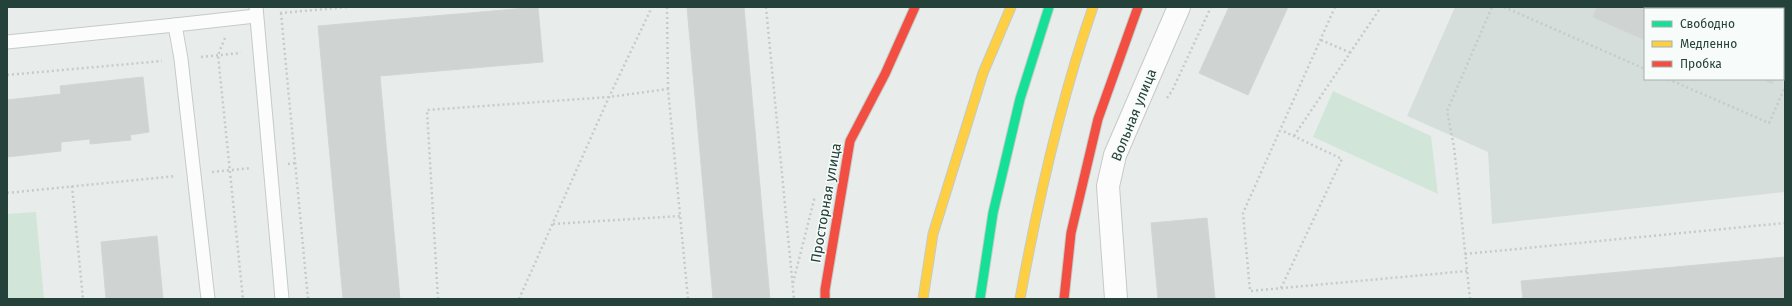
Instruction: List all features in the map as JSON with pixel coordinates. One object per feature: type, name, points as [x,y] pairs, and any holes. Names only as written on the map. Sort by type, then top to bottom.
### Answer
[{"type":"street","name":"Просторная улица","points":[[825,299],[825,290],[850,141],[885,74],[915,7]]},
{"type":"street","points":[[923,299],[933,234],[983,73],[1011,7]]},
{"type":"street","points":[[980,299],[993,213],[1020,99],[1049,7]]},
{"type":"street","points":[[1020,299],[1033,224],[1057,127],[1093,7]]},
{"type":"street","points":[[1064,299],[1071,233],[1098,119],[1138,7]]},
{"type":"street","name":"Вольная улица","points":[[1116,299],[1108,186],[1116,155],[1179,7]]},
{"type":"lane","points":[[7,42],[232,18],[256,11],[282,299]]},
{"type":"lane","points":[[175,25],[181,59],[208,299]]},
{"type":"path","points":[[256,11],[281,13],[349,7]]},
{"type":"path","points":[[519,299],[609,96],[652,7]]},
{"type":"path","points":[[667,7],[668,89],[688,299]]},
{"type":"path","points":[[766,7],[794,299]]},
{"type":"path","points":[[1164,103],[1172,91],[1211,7]]},
{"type":"path","points":[[1335,7],[1243,213],[1250,291],[1467,271]]},
{"type":"path","points":[[1294,136],[1381,7]]},
{"type":"path","points":[[1470,299],[1454,147],[1447,111],[1492,7]]},
{"type":"path","points":[[1504,7],[1644,69]]},
{"type":"path","points":[[281,13],[308,299]]},
{"type":"path","points":[[232,18],[218,55],[244,299]]},
{"type":"path","points":[[1321,40],[1351,52]]},
{"type":"path","points":[[7,76],[284,48]]},
{"type":"path","points":[[1670,80],[1769,123],[1785,87]]},
{"type":"path","points":[[438,299],[427,110],[609,96],[668,89]]},
{"type":"path","points":[[1281,130],[1342,159],[1281,288]]},
{"type":"path","points":[[7,193],[295,164]]},
{"type":"path","points":[[72,186],[83,299]]},
{"type":"path","points":[[553,224],[680,216]]},
{"type":"path","points":[[1465,254],[1785,223]]},
{"type":"shaded area","points":[[1455,7],[1785,7],[1785,192],[1492,224],[1488,152],[1407,116]]},
{"type":"green space","points":[[1333,91],[1431,136],[1438,194],[1313,137]]},
{"type":"green space","points":[[36,212],[44,299],[7,299],[7,214]]},
{"type":"building","points":[[538,7],[543,62],[380,76],[400,299],[343,299],[318,26]]},
{"type":"building","points":[[687,7],[744,7],[770,299],[713,299]]},
{"type":"building","points":[[1229,7],[1288,7],[1248,95],[1199,73]]},
{"type":"building","points":[[1597,7],[1785,8],[1784,18],[1784,8],[1644,8],[1644,40],[1593,17]]},
{"type":"building","points":[[143,77],[149,132],[130,135],[131,140],[90,144],[90,139],[61,142],[61,151],[7,157],[7,100],[61,94],[60,86]]},
{"type":"building","points":[[1764,80],[1774,80],[1772,84]]},
{"type":"building","points":[[1207,218],[1215,299],[1158,299],[1151,223]]},
{"type":"building","points":[[157,236],[163,299],[106,299],[101,242]]},
{"type":"building","points":[[1785,257],[1785,299],[1523,299],[1521,281]]},
{"type":"traffic: fast","points":[[980,299],[993,213],[1020,99],[1049,7]]},
{"type":"traffic: slow","points":[[923,299],[933,234],[983,73],[1011,7]]},
{"type":"traffic: slow","points":[[1020,299],[1042,188],[1060,115],[1093,7]]},
{"type":"traffic: jam","points":[[825,299],[825,290],[850,141],[885,74],[915,7]]},
{"type":"traffic: jam","points":[[1064,299],[1071,233],[1098,119],[1138,7]]}]
